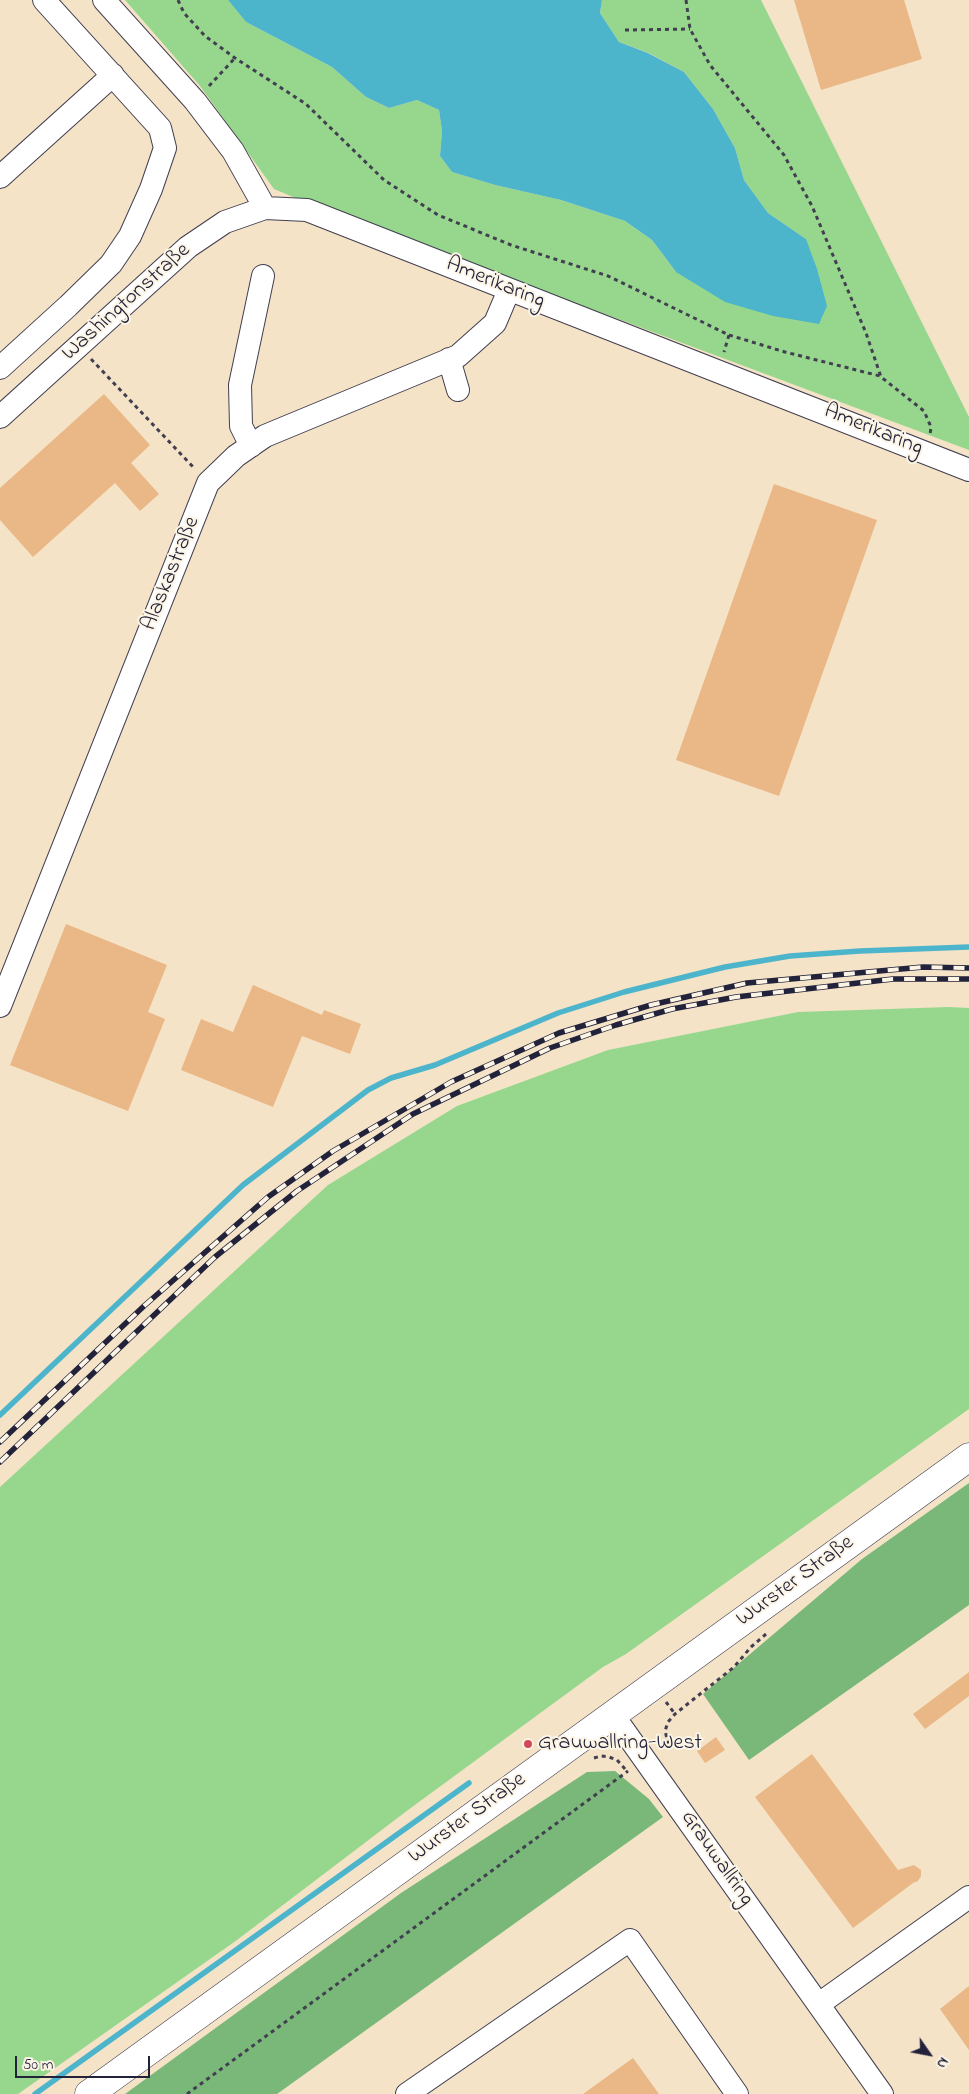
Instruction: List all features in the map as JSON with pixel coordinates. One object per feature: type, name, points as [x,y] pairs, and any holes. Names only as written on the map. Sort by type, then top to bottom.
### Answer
[{"type":"main road","name":"Wurster Straße","points":[[89,2094],[969,1457]]},
{"type":"street","points":[[0,368],[111,264],[130,236],[151,189],[165,148],[160,128],[44,0]]},
{"type":"street","points":[[104,0],[195,101],[233,150],[265,208]]},
{"type":"street","points":[[0,177],[113,75]]},
{"type":"street","name":"Amerikaring","points":[[265,208],[307,210],[719,370],[969,470]]},
{"type":"street","name":"Washingtonstraße","points":[[0,417],[188,247],[225,222],[265,208]]},
{"type":"street","points":[[251,446],[241,426],[240,385],[263,276]]},
{"type":"street","name":"Alaskastraße","points":[[0,1006],[208,483],[236,456],[265,436],[458,356],[495,323],[509,290]]},
{"type":"street","points":[[449,360],[458,390]]},
{"type":"street","name":"Grauwallring","points":[[613,1715],[882,2094]]},
{"type":"street","points":[[819,2004],[969,1897]]},
{"type":"street","points":[[407,2094],[630,1940],[737,2094]]},
{"type":"path","points":[[178,0],[184,13],[205,36],[234,58],[306,104],[384,180],[438,215],[511,245],[608,276],[729,335],[881,377],[924,411],[931,427],[928,454]]},
{"type":"path","points":[[686,0],[690,29],[710,64],[784,155],[812,206],[866,333],[881,377]]},
{"type":"path","points":[[625,30],[690,29]]},
{"type":"path","points":[[195,101],[234,58]]},
{"type":"path","points":[[719,370],[729,335]]},
{"type":"path","points":[[78,346],[208,483]]},
{"type":"path","points":[[187,2094],[627,1772]]},
{"type":"green space","points":[[125,0],[228,0],[246,22],[332,67],[366,97],[389,108],[417,100],[439,110],[442,131],[440,156],[452,172],[495,185],[561,200],[625,221],[652,240],[676,272],[806,239],[768,213],[744,180],[735,148],[713,109],[684,72],[649,53],[619,42],[600,13],[602,0],[761,0],[969,417],[969,450],[274,189],[200,86]]},
{"type":"green space","points":[[969,1008],[969,1409],[626,1654],[603,1667],[408,1810],[237,1940],[18,2094],[0,2094],[0,1487],[328,1185],[457,1106],[608,1050],[798,1012]]},
{"type":"green space","points":[[969,1483],[969,1605],[749,1760],[703,1694],[862,1559]]},
{"type":"green space","points":[[615,1771],[649,1799],[663,1817],[277,2094],[125,2094],[401,1893],[587,1772]]},
{"type":"water","points":[[228,0],[602,0],[600,13],[619,42],[648,53],[684,72],[713,109],[735,148],[744,180],[768,213],[806,239],[817,269],[827,306],[819,324],[773,316],[725,302],[676,272],[652,240],[625,221],[561,200],[495,185],[452,172],[440,156],[442,131],[439,110],[417,100],[389,108],[366,97],[332,67],[246,22]]},
{"type":"building","points":[[794,0],[904,0],[922,59],[821,90]]},
{"type":"building","points":[[104,394],[150,445],[131,463],[159,494],[140,511],[115,483],[33,557],[0,520],[0,488]]},
{"type":"building","points":[[774,484],[877,520],[779,796],[676,760]]},
{"type":"building","points":[[66,924],[167,965],[148,1012],[165,1019],[128,1111],[10,1065]]},
{"type":"building","points":[[253,985],[322,1015],[324,1010],[361,1024],[350,1054],[302,1036],[273,1107],[181,1070],[201,1019],[233,1032]]},
{"type":"building","points":[[969,1672],[969,1696],[925,1729],[913,1714]]},
{"type":"building","points":[[716,1737],[725,1750],[705,1763],[697,1751]]},
{"type":"building","points":[[812,1754],[898,1870],[914,1865],[921,1870],[921,1876],[918,1881],[853,1928],[755,1797]]},
{"type":"building","points":[[969,1986],[969,2050],[940,2009]]},
{"type":"building","points":[[633,2058],[659,2094],[583,2094]]},
{"type":"waterway","points":[[0,1415],[243,1185],[368,1090],[391,1078],[435,1065],[558,1013],[624,992],[725,967],[790,956],[969,947]]},
{"type":"waterway","points":[[35,2094],[469,1783]]},
{"type":"railway","points":[[0,1442],[144,1306],[268,1197],[333,1151],[451,1082],[559,1033],[651,1005],[747,983],[923,967],[969,968]]},
{"type":"railway","points":[[0,1462],[215,1257],[297,1191],[413,1114],[550,1048],[616,1025],[672,1009],[736,997],[893,979],[969,979]]},
{"type":"place","name":"Grauwallring-West","points":[[528,1744]]}]
